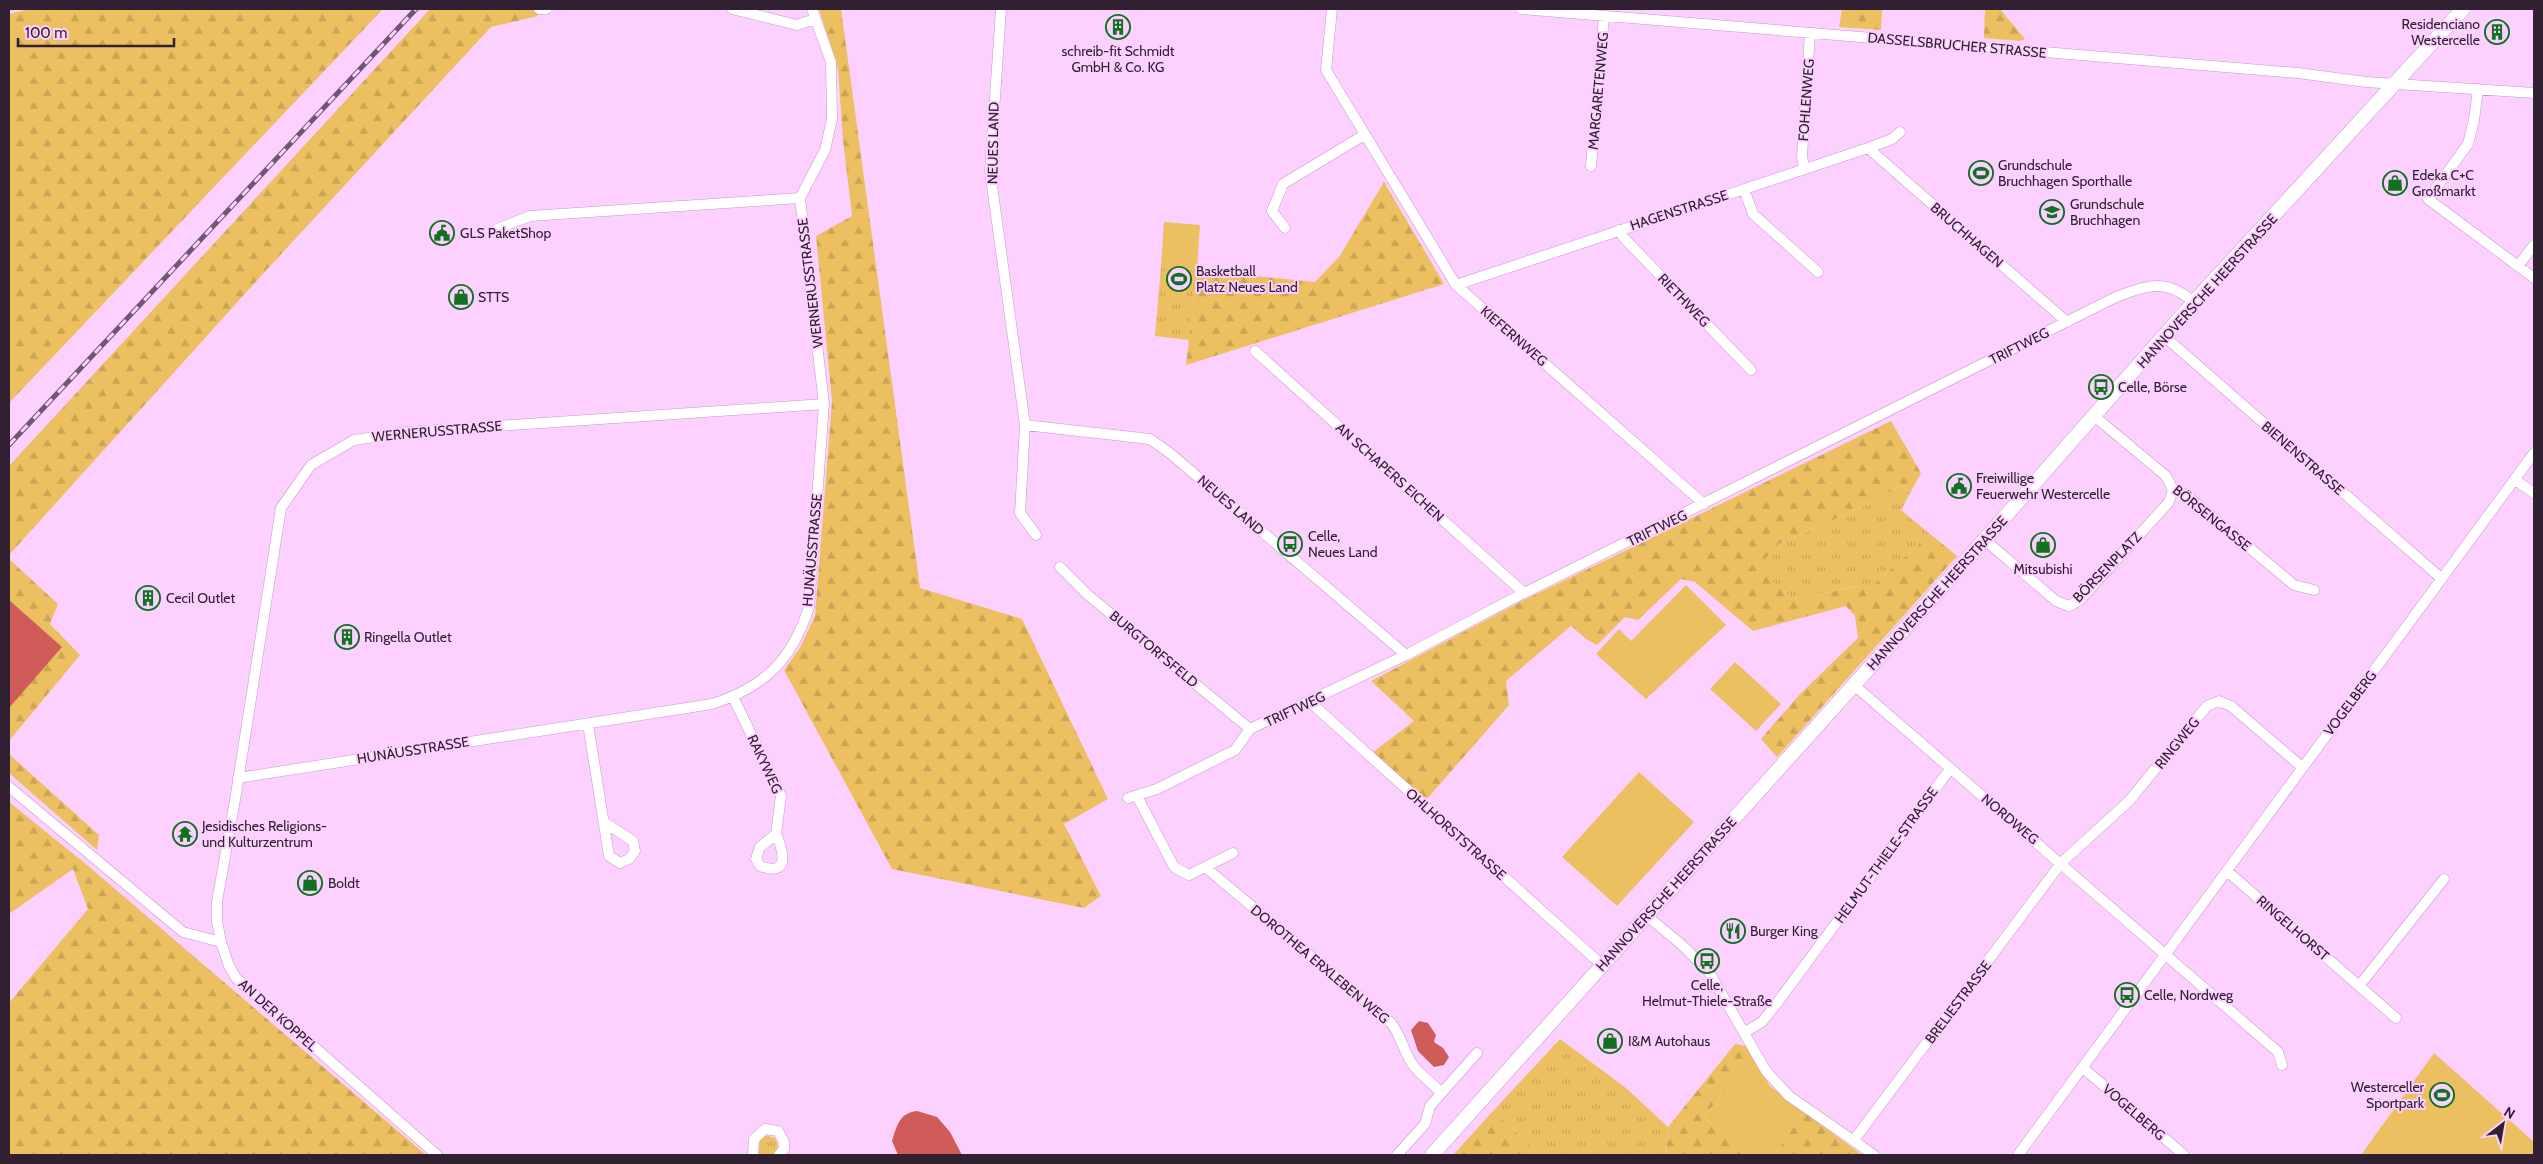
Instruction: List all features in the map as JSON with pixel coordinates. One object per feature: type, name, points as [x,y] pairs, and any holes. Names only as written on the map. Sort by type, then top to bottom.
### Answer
[{"type":"main road","name":"HANNOVERSCHE HEERSTRASSE","points":[[1432,1155],[1984,540],[2194,302],[2463,9]]},
{"type":"street","points":[[539,9],[547,9]]},
{"type":"street","name":"WERNERUSSTRASSE","points":[[221,942],[217,921],[217,902],[281,508],[311,465],[354,440],[408,432],[824,404],[800,198],[825,150],[832,126],[831,62],[814,14],[797,25],[732,9]]},
{"type":"street","name":"NEUES LAND","points":[[1000,9],[990,171],[1025,425],[1020,513],[1036,535]]},
{"type":"street","name":"KIEFERNWEG","points":[[1332,9],[1326,70],[1456,285],[1704,504]]},
{"type":"street","name":"DASSELSBRUCHER STRASSE","points":[[1521,9],[2288,72],[2393,84],[2534,93]]},
{"type":"street","name":"MARGARETENWEG","points":[[1591,166],[1604,16]]},
{"type":"street","name":"FOHLENWEG","points":[[1804,168],[1802,156],[1810,32]]},
{"type":"street","points":[[2478,89],[2468,144],[2428,199],[2534,278]]},
{"type":"street","name":"HAGENSTRASSE","points":[[1456,285],[1868,148],[1892,139],[1900,132]]},
{"type":"street","points":[[1285,228],[1272,211],[1283,184],[1364,135]]},
{"type":"street","name":"BRUCHHAGEN","points":[[1868,148],[2066,322]]},
{"type":"street","points":[[1744,188],[1753,214],[1818,272]]},
{"type":"street","name":"WERNERUSSTRASSE","points":[[497,229],[530,216],[800,198]]},
{"type":"street","name":"RIETHWEG","points":[[1619,230],[1624,238],[1751,370]]},
{"type":"street","points":[[2518,266],[2534,244]]},
{"type":"street","name":"TRIFTWEG","points":[[1205,867],[1189,874],[1174,868],[1132,797],[1157,789],[1235,750],[1250,730],[1406,655],[2066,322],[2140,288],[2162,286],[2174,288],[2194,302]]},
{"type":"street","name":"BIENENSTRASSE","points":[[2164,336],[2442,579]]},
{"type":"street","name":"AN SCHAPERS EICHEN","points":[[1255,351],[1524,594]]},
{"type":"street","name":"HUNÄUSSTRASSE","points":[[238,778],[712,704],[733,697],[762,681],[785,657],[802,629],[808,607],[824,404]]},
{"type":"street","name":"BÖRSENGASSE","points":[[2094,416],[2166,476],[2173,490],[2185,494],[2294,585],[2314,590]]},
{"type":"street","name":"NEUES LAND","points":[[1025,425],[1150,439],[1171,454],[1406,655]]},
{"type":"street","name":"VOGELBERG","points":[[2018,1155],[2534,453]]},
{"type":"street","points":[[2515,480],[2534,493]]},
{"type":"street","name":"BÖRSENPLATZ","points":[[1984,540],[2056,601],[2069,606],[2080,600],[2168,502],[2173,490]]},
{"type":"street","name":"BURGTORFSFELD","points":[[1060,566],[1088,595],[1250,730]]},
{"type":"street","name":"NORDWEG","points":[[1854,685],[2166,953]]},
{"type":"street","name":"RAKYWEG","points":[[733,697],[781,796],[776,834]]},
{"type":"street","name":"OHLHORSTSTRASSE","points":[[1310,702],[1602,964]]},
{"type":"street","name":"RINGWEG","points":[[2061,863],[2129,801],[2206,706],[2219,702],[2231,706],[2302,767]]},
{"type":"street","points":[[588,724],[604,822]]},
{"type":"street","name":"HELMUT-THIELE-STRASSE","points":[[1745,1032],[1762,1022],[1774,1007],[1950,769]]},
{"type":"street","points":[[9,786],[183,932],[221,942]]},
{"type":"street","points":[[1205,867],[1233,853]]},
{"type":"street","name":"BRELIESTRASSE","points":[[1854,1140],[2061,863]]},
{"type":"street","name":"DOROTHEA ERXLEBEN WEG","points":[[1205,867],[1391,1023],[1400,1035],[1414,1066],[1431,1080],[1441,1093]]},
{"type":"street","name":"RINGELHORST","points":[[2227,871],[2396,1018]]},
{"type":"street","points":[[2359,986],[2444,879]]},
{"type":"street","points":[[1647,916],[1682,944],[1709,972],[1766,1071],[1789,1096],[1874,1155]]},
{"type":"street","name":"AN DER KOPPEL","points":[[221,942],[229,966],[236,978],[437,1155]]},
{"type":"street","points":[[2166,953],[2278,1052],[2282,1065]]},
{"type":"street","points":[[1397,1155],[1425,1124],[1430,1106],[1477,1053]]},
{"type":"street","name":"VOGELBERG","points":[[2083,1068],[2184,1155]]},
{"type":"street","points":[[753,1155],[754,1139],[765,1129],[778,1131],[784,1142],[784,1149],[779,1155]]},
{"type":"green space","points":[[30,9],[383,9],[9,403],[9,14]]},
{"type":"green space","points":[[430,9],[536,9],[538,16],[491,27],[260,277],[9,555],[9,466]]},
{"type":"green space","points":[[819,9],[841,9],[920,588],[1022,619],[1108,799],[1064,824],[1101,896],[1084,908],[892,869],[784,670],[800,648],[815,616],[832,401],[816,236],[852,216],[843,140],[838,69]]},
{"type":"green space","points":[[1842,9],[1882,9],[1881,30],[1839,27]]},
{"type":"green space","points":[[1985,9],[2000,9],[2025,39],[2020,41],[1984,38]]},
{"type":"green space","points":[[1384,182],[1444,284],[1186,365],[1197,270],[1315,282],[1339,257]]},
{"type":"green space","points":[[1164,222],[1200,225],[1197,270],[1184,269],[1182,289],[1173,288],[1175,269],[1161,267]]},
{"type":"green space","points":[[1161,267],[1175,269],[1182,289],[1184,269],[1197,270],[1189,340],[1155,336]]},
{"type":"green space","points":[[1891,421],[1921,473],[1901,510],[1957,556],[1777,757],[1761,739],[1800,694],[1858,638],[1855,616],[1846,606],[1753,631],[1695,582],[1681,579],[1638,620],[1625,617],[1597,645],[1586,639],[1571,626],[1506,681],[1509,705],[1426,800],[1373,752],[1414,721],[1371,681],[1528,598]],"holes":[[[1901,485],[1909,492],[1900,510],[1930,534],[1869,589],[1859,586],[1794,599],[1772,582],[1765,559],[1779,544],[1871,503]]]},
{"type":"green space","points":[[1901,485],[1909,492],[1900,510],[1930,534],[1869,589],[1858,586],[1794,599],[1772,582],[1764,559],[1779,544],[1871,503]]},
{"type":"green space","points":[[9,559],[58,604],[50,624],[80,655],[9,741]]},
{"type":"green space","points":[[1686,585],[1726,625],[1646,699],[1596,654],[1619,629],[1631,641]]},
{"type":"green space","points":[[1735,662],[1781,704],[1756,731],[1710,689]]},
{"type":"green space","points":[[9,754],[99,835],[97,850],[9,773]]},
{"type":"green space","points":[[1639,772],[1694,822],[1617,906],[1562,857]]},
{"type":"green space","points":[[9,802],[87,865],[426,1155],[9,1155],[9,1003],[88,909],[73,869],[9,914]]},
{"type":"green space","points":[[1560,1039],[1626,1088],[1668,1127],[1666,1155],[1541,1155],[1493,1111]]},
{"type":"green space","points":[[1735,1044],[1746,1046],[1752,1056],[1704,1117],[1752,1155],[1666,1155],[1668,1127]]},
{"type":"green space","name":"Westerceller Sportpark","points":[[2434,1053],[2534,1142],[2534,1155],[2361,1155]]},
{"type":"green space","points":[[1752,1056],[1770,1086],[1804,1112],[1774,1155],[1752,1155],[1704,1117]]},
{"type":"green space","points":[[1493,1111],[1541,1155],[1453,1155]]},
{"type":"green space","points":[[1804,1112],[1862,1155],[1774,1155]]},
{"type":"green space","points":[[765,1135],[775,1138],[777,1147],[773,1155],[758,1155],[760,1139]]},
{"type":"shaded area","points":[[9,600],[62,647],[9,708]]},
{"type":"shaded area","points":[[1419,1021],[1428,1023],[1436,1035],[1434,1042],[1443,1048],[1449,1057],[1444,1065],[1434,1067],[1418,1051],[1411,1030]]},
{"type":"shaded area","points":[[917,1111],[937,1117],[950,1132],[962,1155],[898,1155],[892,1141],[897,1125],[906,1114]]},
{"type":"railway","points":[[9,445],[416,9]]},
{"type":"place","name":"schreib-fit Schmidt GmbH & Co. KG","points":[[1118,27]]},
{"type":"place","name":"Residenciano Westercelle","points":[[2497,32]]},
{"type":"place","name":"Grundschule Bruchhagen Sporthalle","points":[[1981,173]]},
{"type":"place","name":"Edeka C+C Großmarkt","points":[[2395,183]]},
{"type":"place","name":"Grundschule Bruchhagen","points":[[2052,212]]},
{"type":"place","name":"GLS PaketShop","points":[[442,233]]},
{"type":"place","name":"Basketball Platz Neues Land","points":[[1179,279]]},
{"type":"place","name":"STTS","points":[[461,297]]},
{"type":"place","name":"Celle, Börse","points":[[2101,387]]},
{"type":"place","name":"Freiwillige Feuerwehr Westercelle","points":[[1959,486]]},
{"type":"place","name":"Celle, Neues Land","points":[[1290,544]]},
{"type":"place","name":"Mitsubishi","points":[[2043,545]]},
{"type":"place","name":"Cecil Outlet","points":[[148,598]]},
{"type":"place","name":"Ringella Outlet","points":[[347,637]]},
{"type":"place","name":"Jesidisches Religions- und Kulturzentrum","points":[[185,834]]},
{"type":"place","name":"Boldt","points":[[310,883]]},
{"type":"place","name":"Burger King","points":[[1733,931]]},
{"type":"place","name":"Celle, Helmut-Thiele-Straße","points":[[1707,961]]},
{"type":"place","name":"Celle, Nordweg","points":[[2127,995]]},
{"type":"place","name":"I&M Autohaus","points":[[1610,1041]]},
{"type":"place","name":"Westerceller Sportpark","points":[[2442,1095]]}]
